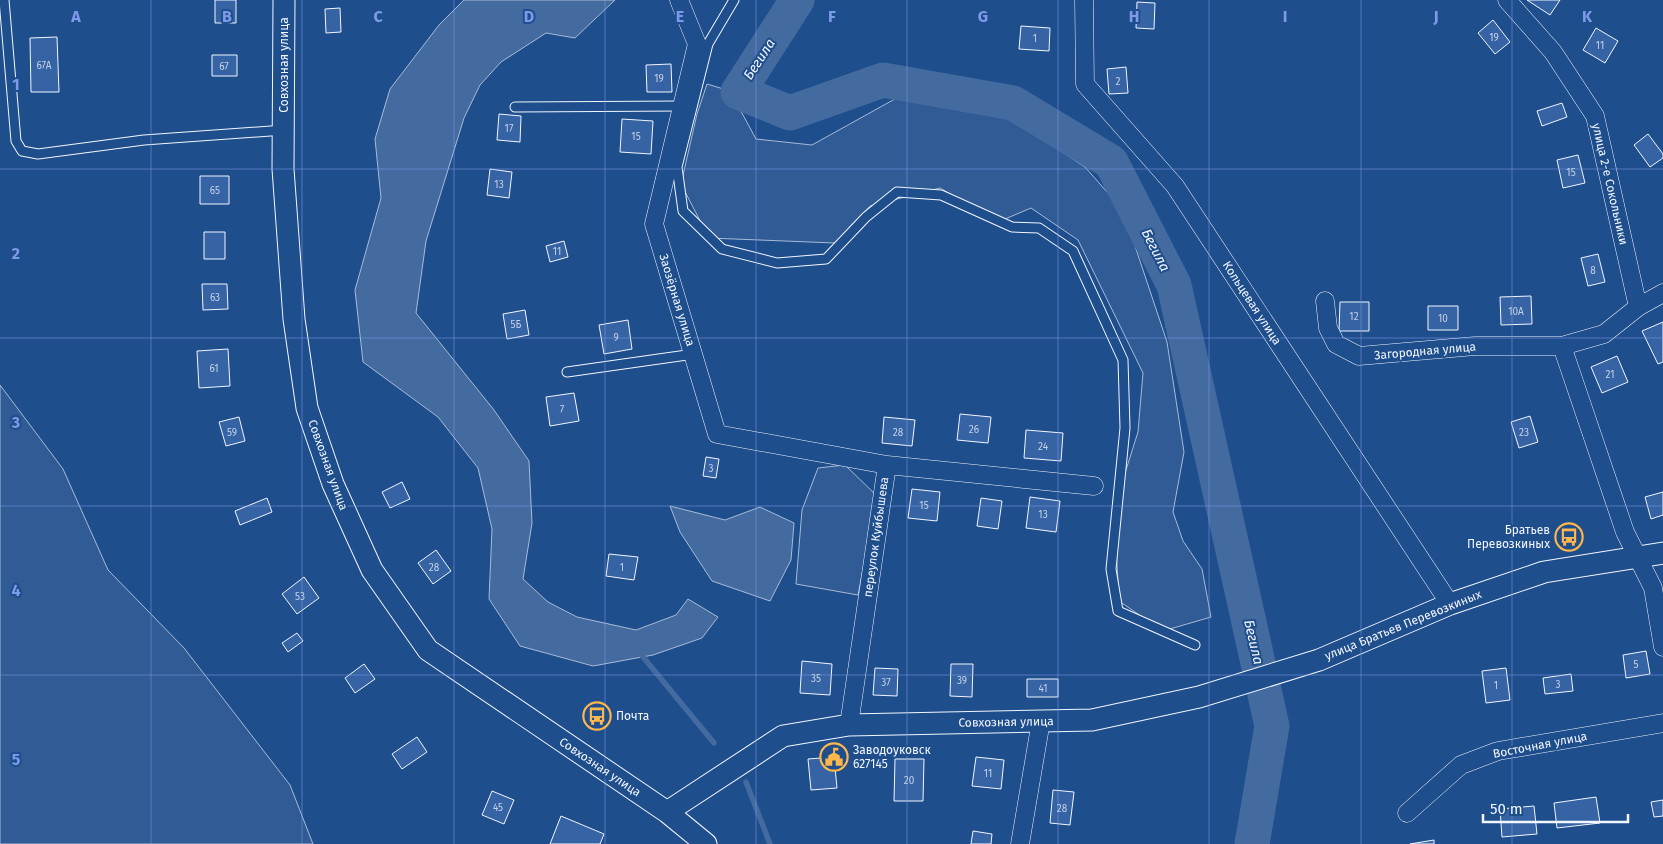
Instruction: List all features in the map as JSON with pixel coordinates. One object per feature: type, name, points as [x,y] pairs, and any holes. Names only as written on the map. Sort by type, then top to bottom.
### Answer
[{"type":"street","name":"Совхозная улица","points":[[284,0],[283,170],[294,319],[307,408],[333,484],[372,570],[428,650],[667,812],[706,844]]},
{"type":"street","name":"Заозёрная улица","points":[[679,0],[697,44],[654,224],[718,434],[887,465]]},
{"type":"street","name":"Кольцевая улица","points":[[1084,0],[1085,84],[1175,186],[1450,604]]},
{"type":"street","name":"улица 2-е Сокольники","points":[[1507,0],[1553,52],[1595,116],[1638,307]]},
{"type":"street","name":"Загородная улица","points":[[1325,301],[1328,328],[1336,344],[1359,356],[1475,346],[1562,346],[1604,334],[1638,307],[1663,293]]},
{"type":"street","points":[[1562,346],[1624,532],[1653,588],[1663,647]]},
{"type":"street","name":"переулок Куйбышева","points":[[849,725],[887,465],[1094,486]]},
{"type":"street","name":"улица Братьев Перевозкиных","points":[[1216,692],[1319,660],[1450,604],[1544,572],[1637,558],[1663,552]]},
{"type":"street","name":"Совхозная улица","points":[[667,812],[783,736],[849,725],[1092,720],[1216,692]]},
{"type":"street","points":[[1020,844],[1041,721]]},
{"type":"street","name":"Восточная улица","points":[[1407,813],[1461,764],[1498,751],[1663,723]]},
{"type":"lane","points":[[4,0],[16,141],[22,151],[38,154],[144,140],[284,130]]},
{"type":"lane","points":[[734,0],[708,44],[677,167],[683,211],[722,248],[777,263],[826,259],[866,217],[897,192],[941,195],[1012,227],[1039,228],[1073,251],[1123,360],[1125,428],[1111,569],[1118,611],[1195,645]]},
{"type":"lane","points":[[515,107],[682,106]]},
{"type":"lane","points":[[567,372],[694,354]]},
{"type":"shaded area","points":[[464,0],[615,0],[575,38],[546,33],[501,62],[480,85],[464,118],[426,241],[416,313],[494,410],[529,461],[532,523],[523,579],[548,602],[577,617],[636,630],[676,615],[688,599],[718,617],[702,638],[653,655],[593,666],[520,646],[489,599],[492,529],[478,468],[438,417],[363,362],[355,290],[381,198],[375,139],[390,89],[439,25]]},
{"type":"shaded area","points":[[707,84],[730,91],[756,139],[812,145],[902,95],[1013,120],[1085,167],[1123,210],[1167,342],[1184,452],[1173,512],[1183,541],[1202,569],[1211,617],[1163,631],[1119,601],[1114,508],[1138,432],[1143,373],[1078,240],[1031,208],[998,222],[940,188],[870,206],[835,243],[709,238],[681,184],[697,114]]},
{"type":"shaded area","points":[[0,385],[63,469],[108,570],[184,648],[290,785],[313,844],[0,844]]},
{"type":"shaded area","points":[[845,465],[877,496],[858,595],[796,584],[802,510],[818,468]]},
{"type":"shaded area","points":[[670,506],[725,520],[760,507],[794,523],[791,560],[770,601],[712,581],[680,532]]},
{"type":"building","points":[[215,0],[236,0],[236,23],[215,23]]},
{"type":"building","points":[[1527,0],[1560,0],[1550,15]]},
{"type":"building","points":[[1137,2],[1155,3],[1154,29],[1136,28]]},
{"type":"building","points":[[340,8],[341,32],[326,33],[325,9]]},
{"type":"building","points":[[1493,20],[1510,42],[1495,54],[1478,33]]},
{"type":"building","points":[[1021,26],[1050,28],[1049,51],[1019,49]]},
{"type":"building","points":[[1596,28],[1618,41],[1605,63],[1583,50]]},
{"type":"building","points":[[57,37],[59,92],[31,92],[30,38]]},
{"type":"building","points":[[212,55],[237,55],[237,76],[212,76]]},
{"type":"building","points":[[671,64],[672,92],[647,92],[646,65]]},
{"type":"building","points":[[1126,67],[1128,93],[1109,94],[1107,69]]},
{"type":"building","points":[[1562,103],[1567,117],[1542,126],[1537,111]]},
{"type":"building","points":[[499,114],[521,116],[520,142],[497,140]]},
{"type":"building","points":[[622,119],[653,121],[651,154],[620,152]]},
{"type":"building","points":[[1648,134],[1663,154],[1663,158],[1650,167],[1634,145]]},
{"type":"building","points":[[1578,155],[1585,183],[1563,188],[1557,160]]},
{"type":"building","points":[[490,169],[512,172],[509,198],[487,195]]},
{"type":"building","points":[[200,176],[229,176],[229,204],[200,204]]},
{"type":"building","points":[[204,232],[225,232],[225,259],[204,259]]},
{"type":"building","points":[[564,241],[568,257],[550,262],[546,246]]},
{"type":"building","points":[[1598,254],[1605,282],[1588,286],[1581,258]]},
{"type":"building","points":[[202,284],[227,284],[228,309],[203,310]]},
{"type":"building","points":[[1531,296],[1532,324],[1501,325],[1500,297]]},
{"type":"building","points":[[1340,302],[1369,302],[1369,331],[1339,331]]},
{"type":"building","points":[[1428,306],[1458,306],[1458,330],[1428,330]]},
{"type":"building","points":[[525,310],[529,335],[507,339],[503,314]]},
{"type":"building","points":[[628,320],[632,349],[604,354],[599,325]]},
{"type":"building","points":[[1663,322],[1663,362],[1658,364],[1642,331]]},
{"type":"building","points":[[228,349],[230,386],[199,388],[197,351]]},
{"type":"building","points":[[1617,356],[1628,382],[1602,393],[1591,367]]},
{"type":"building","points":[[574,393],[579,421],[550,426],[546,397]]},
{"type":"building","points":[[960,414],[991,417],[988,443],[957,440]]},
{"type":"building","points":[[1530,416],[1538,442],[1519,448],[1511,422]]},
{"type":"building","points":[[239,417],[245,441],[226,446],[219,422]]},
{"type":"building","points":[[884,417],[915,420],[912,446],[882,443]]},
{"type":"building","points":[[1026,430],[1063,433],[1061,461],[1024,458]]},
{"type":"building","points":[[706,457],[719,459],[716,478],[703,476]]},
{"type":"building","points":[[402,482],[410,499],[390,508],[382,492]]},
{"type":"building","points":[[912,489],[940,492],[937,521],[908,518]]},
{"type":"building","points":[[1663,492],[1663,515],[1651,519],[1645,497]]},
{"type":"building","points":[[1030,497],[1060,501],[1056,532],[1026,528]]},
{"type":"building","points":[[267,498],[272,512],[240,525],[235,511]]},
{"type":"building","points":[[981,498],[1002,501],[998,529],[977,526]]},
{"type":"building","points":[[436,550],[451,571],[433,584],[418,563]]},
{"type":"building","points":[[609,554],[638,557],[634,580],[606,576]]},
{"type":"building","points":[[304,577],[319,598],[297,614],[282,594]]},
{"type":"building","points":[[297,633],[303,641],[288,652],[282,643]]},
{"type":"building","points":[[1646,651],[1650,674],[1626,678],[1623,655]]},
{"type":"building","points":[[802,661],[832,664],[830,695],[800,693]]},
{"type":"building","points":[[364,664],[375,679],[355,693],[345,678]]},
{"type":"building","points":[[951,664],[973,664],[972,697],[950,696]]},
{"type":"building","points":[[875,668],[898,669],[897,696],[873,695]]},
{"type":"building","points":[[1506,668],[1510,700],[1486,703],[1482,671]]},
{"type":"building","points":[[1571,674],[1573,691],[1545,694],[1543,678]]},
{"type":"building","points":[[1027,679],[1058,679],[1058,697],[1027,697]]},
{"type":"building","points":[[417,737],[427,752],[402,769],[392,754]]},
{"type":"building","points":[[834,757],[837,788],[811,790],[808,759]]},
{"type":"building","points":[[976,757],[1004,760],[1001,789],[972,786]]},
{"type":"building","points":[[895,759],[924,759],[923,801],[894,801]]},
{"type":"building","points":[[1053,790],[1074,792],[1070,825],[1050,823]]},
{"type":"building","points":[[492,791],[514,800],[504,824],[482,815]]},
{"type":"building","points":[[1596,797],[1600,823],[1557,828],[1554,803]]},
{"type":"building","points":[[1663,800],[1663,816],[1654,817],[1651,802]]},
{"type":"building","points":[[1534,806],[1537,834],[1502,837],[1500,809]]},
{"type":"building","points":[[561,816],[604,834],[600,844],[550,844]]},
{"type":"building","points":[[973,831],[992,834],[991,844],[971,844]]},
{"type":"building","points":[[1434,840],[1434,844],[1410,844]]},
{"type":"waterway","name":"Бегила","points":[[797,0],[738,92],[790,113],[883,80],[1013,103],[1111,162],[1174,285],[1272,726],[1252,844]]},
{"type":"waterway","points":[[639,652],[714,743]]},
{"type":"waterway","points":[[746,782],[770,844]]},
{"type":"place","name":"Братьев Перевозкиных","points":[[1569,537]]},
{"type":"place","name":"Почта","points":[[597,716]]},
{"type":"place","name":"Заводоуковск 627145","points":[[834,757]]}]
